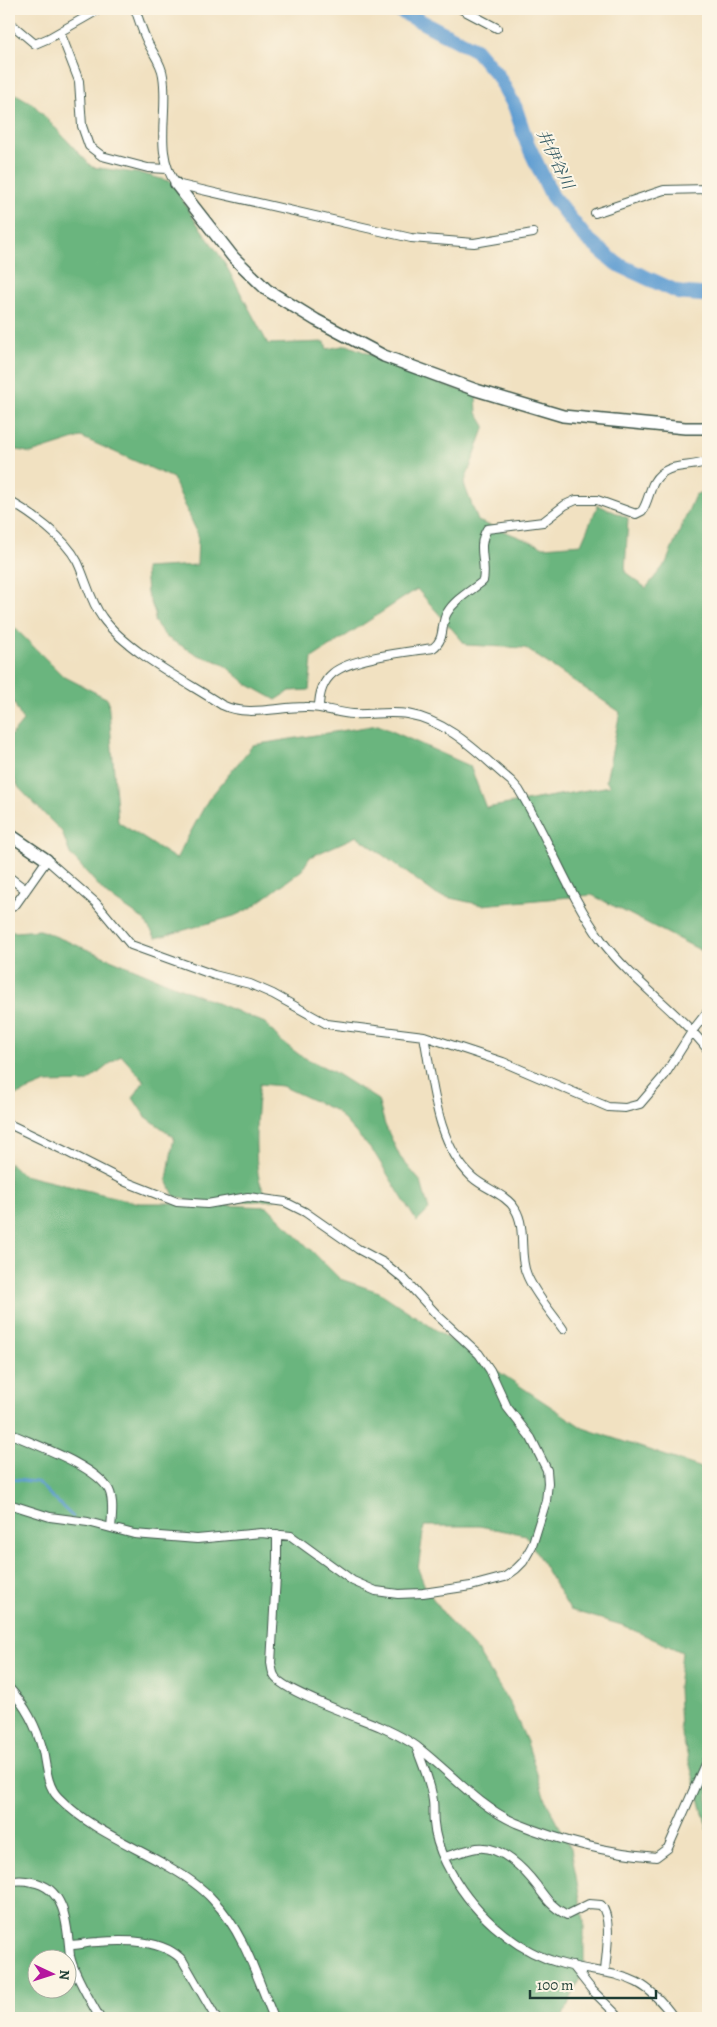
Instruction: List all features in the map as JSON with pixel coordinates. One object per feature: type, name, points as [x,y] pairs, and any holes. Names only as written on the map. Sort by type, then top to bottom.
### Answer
[{"type":"street","points":[[9,22],[35,44],[100,9]]},
{"type":"street","points":[[135,9],[146,38],[163,73],[165,97],[164,156],[168,169],[176,184],[233,257],[267,290],[316,320],[384,356],[476,390],[563,416],[685,428],[708,428]]},
{"type":"street","points":[[461,9],[497,28]]},
{"type":"street","points":[[60,32],[78,81],[82,126],[89,146],[102,156],[148,168],[168,169]]},
{"type":"street","points":[[176,184],[411,238],[474,242],[533,233]]},
{"type":"street","points":[[595,213],[664,190],[708,189]]},
{"type":"street","points":[[319,708],[321,690],[333,674],[339,670],[389,654],[433,648],[441,642],[444,618],[448,611],[482,581],[480,545],[487,529],[542,522],[565,505],[576,500],[597,500],[638,514],[645,507],[654,482],[664,471],[682,465],[708,461]]},
{"type":"street","points":[[9,501],[27,512],[63,543],[76,558],[101,616],[130,646],[233,710],[246,712],[306,707],[353,714],[390,712],[428,719],[445,727],[511,781],[526,800],[574,895],[602,940],[645,986],[693,1030],[708,1050]]},
{"type":"street","points":[[9,834],[47,860],[96,902],[131,945],[214,975],[250,984],[273,994],[327,1024],[424,1036],[503,1062],[608,1107],[625,1108],[640,1104],[664,1076],[693,1030],[708,1011]]},
{"type":"street","points":[[9,908],[16,904],[47,860]]},
{"type":"street","points":[[9,877],[26,890]]},
{"type":"street","points":[[424,1036],[443,1133],[453,1153],[472,1178],[514,1208],[521,1227],[522,1257],[527,1276],[563,1329]]},
{"type":"street","points":[[9,1124],[126,1182],[177,1202],[207,1204],[248,1197],[286,1202],[306,1212],[358,1249],[384,1263],[404,1279],[437,1315],[479,1354],[490,1370],[507,1407],[531,1438],[546,1470],[548,1483],[544,1509],[532,1546],[523,1562],[505,1577],[471,1586],[423,1593],[398,1594],[376,1591],[353,1581],[291,1536],[277,1534],[197,1538],[134,1534],[88,1522],[50,1517],[9,1504]]},
{"type":"street","points":[[9,1433],[72,1461],[93,1473],[109,1490],[112,1512],[111,1528]]},
{"type":"street","points":[[277,1534],[271,1663],[275,1677],[295,1692],[357,1716],[394,1733],[416,1746],[472,1796],[494,1812],[570,1841],[628,1855],[656,1857],[668,1848],[708,1757]]},
{"type":"street","points":[[9,1688],[23,1705],[31,1721],[55,1794],[72,1810],[114,1837],[192,1881],[214,1900],[243,1944],[274,2018]]},
{"type":"street","points":[[416,1746],[429,1783],[433,1800],[434,1824],[444,1857],[465,1892],[487,1918],[510,1939],[528,1951],[563,1964],[635,1980],[659,1998],[674,2018]]},
{"type":"street","points":[[444,1857],[478,1848],[488,1849],[504,1855],[515,1863],[531,1878],[550,1904],[567,1915],[589,1904],[601,1905],[606,1912],[607,1921],[604,1972]]},
{"type":"street","points":[[9,1882],[13,1880],[35,1882],[45,1885],[56,1894],[62,1906],[70,1945],[70,1957],[90,2002],[100,2018]]},
{"type":"street","points":[[70,1945],[100,1942],[153,1944],[163,1947],[175,1953],[183,1961],[216,2018]]},
{"type":"street","points":[[573,1966],[592,1990],[620,2018]]},
{"type":"green space","points":[[9,90],[33,104],[92,167],[143,174],[172,182],[194,219],[223,260],[268,344],[325,342],[327,349],[347,345],[377,357],[405,364],[437,383],[476,395],[477,413],[485,426],[464,484],[478,521],[544,547],[581,544],[598,505],[628,518],[625,572],[646,588],[666,563],[695,495],[708,489],[708,954],[592,895],[482,905],[437,895],[357,836],[310,857],[302,870],[251,908],[234,916],[156,938],[143,919],[106,894],[70,854],[62,832],[19,788],[9,768],[9,738],[23,721],[9,693],[9,622],[63,676],[108,699],[118,822],[176,859],[208,800],[253,745],[378,725],[470,766],[486,808],[610,786],[606,781],[620,712],[525,648],[466,645],[417,589],[312,658],[309,690],[290,691],[276,700],[247,684],[222,663],[198,655],[166,637],[154,621],[155,613],[147,593],[145,568],[197,565],[198,535],[173,478],[81,437],[31,453],[9,448]]},
{"type":"green space","points":[[9,929],[16,932],[40,930],[265,1023],[281,1041],[301,1056],[332,1071],[378,1100],[385,1125],[400,1157],[421,1182],[429,1210],[417,1222],[375,1154],[336,1111],[282,1086],[260,1084],[256,1122],[257,1168],[263,1189],[275,1200],[201,1204],[268,1207],[340,1279],[379,1292],[583,1428],[708,1470],[708,1831],[680,1728],[678,1688],[682,1652],[622,1625],[570,1610],[526,1535],[479,1526],[424,1526],[418,1569],[426,1589],[450,1622],[478,1652],[511,1706],[527,1742],[545,1799],[571,1848],[584,1922],[584,1969],[562,2018],[9,2018],[9,1163],[23,1175],[139,1203],[197,1203],[174,1196],[167,1180],[174,1137],[145,1116],[133,1098],[144,1081],[121,1055],[87,1082],[46,1083],[9,1098]]},
{"type":"waterway","name":"井伊谷川","points":[[397,9],[476,50],[498,76],[515,107],[527,143],[552,196],[585,237],[617,264],[680,293],[708,295]]},
{"type":"waterway","points":[[9,1479],[37,1482],[73,1517]]}]
